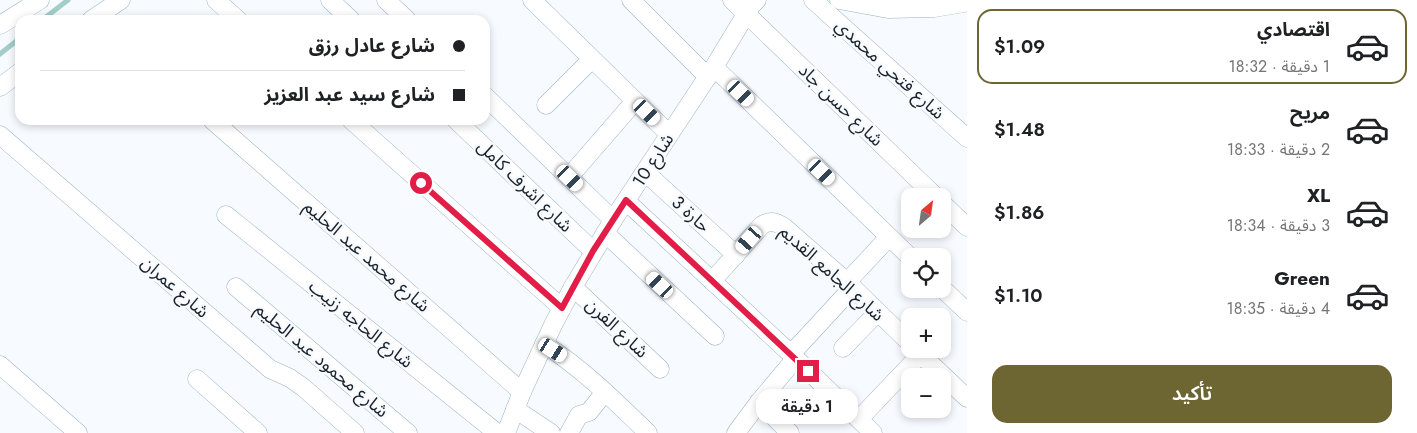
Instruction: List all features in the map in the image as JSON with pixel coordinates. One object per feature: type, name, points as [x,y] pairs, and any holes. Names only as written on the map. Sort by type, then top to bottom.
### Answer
[{"type":"street","points":[[16,15],[40,0]]},
{"type":"street","points":[[100,15],[121,0]]},
{"type":"street","points":[[216,0],[232,15]]},
{"type":"street","points":[[330,0],[346,15]]},
{"type":"street","points":[[386,0],[402,15]]},
{"type":"street","points":[[532,0],[669,134]]},
{"type":"street","points":[[630,0],[711,72],[901,248]]},
{"type":"street","name":"شارع حسن جاد","points":[[732,0],[927,188]]},
{"type":"street","name":"شارع 10","points":[[506,433],[544,344],[593,251],[711,72],[751,6],[757,0]]},
{"type":"street","name":"شارع فتحي محمدي","points":[[813,0],[967,138]]},
{"type":"street","points":[[838,0],[888,9],[915,4],[934,8],[967,2]]},
{"type":"street","points":[[0,25],[15,16]]},
{"type":"street","points":[[546,105],[592,60]]},
{"type":"street","points":[[0,87],[15,76]]},
{"type":"street","points":[[490,101],[570,178],[609,227],[715,336]]},
{"type":"street","points":[[570,178],[635,101]]},
{"type":"street","name":"شارع محمد عبد الحليم","points":[[218,125],[522,392]]},
{"type":"street","points":[[357,125],[562,308]]},
{"type":"street","name":"شارع اشرف كامل","points":[[461,125],[593,251]]},
{"type":"street","name":"شارع عمران","points":[[0,135],[270,369],[290,378],[304,388],[351,432]]},
{"type":"street","name":"حارة 3","points":[[645,172],[736,255]]},
{"type":"street","points":[[626,200],[873,433]]},
{"type":"street","points":[[951,212],[967,227]]},
{"type":"street","name":"شارع الحاجه زنيب","points":[[226,215],[497,433]]},
{"type":"street","name":"شارع الجامع القديم","points":[[712,281],[762,225],[769,222],[777,223],[850,285],[901,334]]},
{"type":"street","points":[[736,433],[793,356],[889,237]]},
{"type":"street","name":"شارع محمود عبد الحليم","points":[[236,287],[408,433]]},
{"type":"street","name":"شارع الفرن","points":[[573,287],[660,369]]},
{"type":"street","points":[[951,297],[967,312]]},
{"type":"street","points":[[843,348],[878,312]]},
{"type":"street","points":[[544,344],[561,355],[605,392],[648,433]]},
{"type":"street","points":[[859,419],[909,358]]},
{"type":"street","name":"شارع الجامع القديم","points":[[925,358],[967,398]]},
{"type":"street","points":[[0,365],[78,433]]},
{"type":"street","points":[[197,379],[258,433]]},
{"type":"street","points":[[569,433],[579,416],[589,412],[605,392]]},
{"type":"street","points":[[759,402],[790,433]]},
{"type":"street","points":[[515,409],[551,433]]},
{"type":"waterway","points":[[48,15],[68,0]]},
{"type":"waterway","points":[[0,54],[15,42]]},
{"type":"route","points":[[421,183],[562,308],[593,251],[626,200],[808,371]]}]
